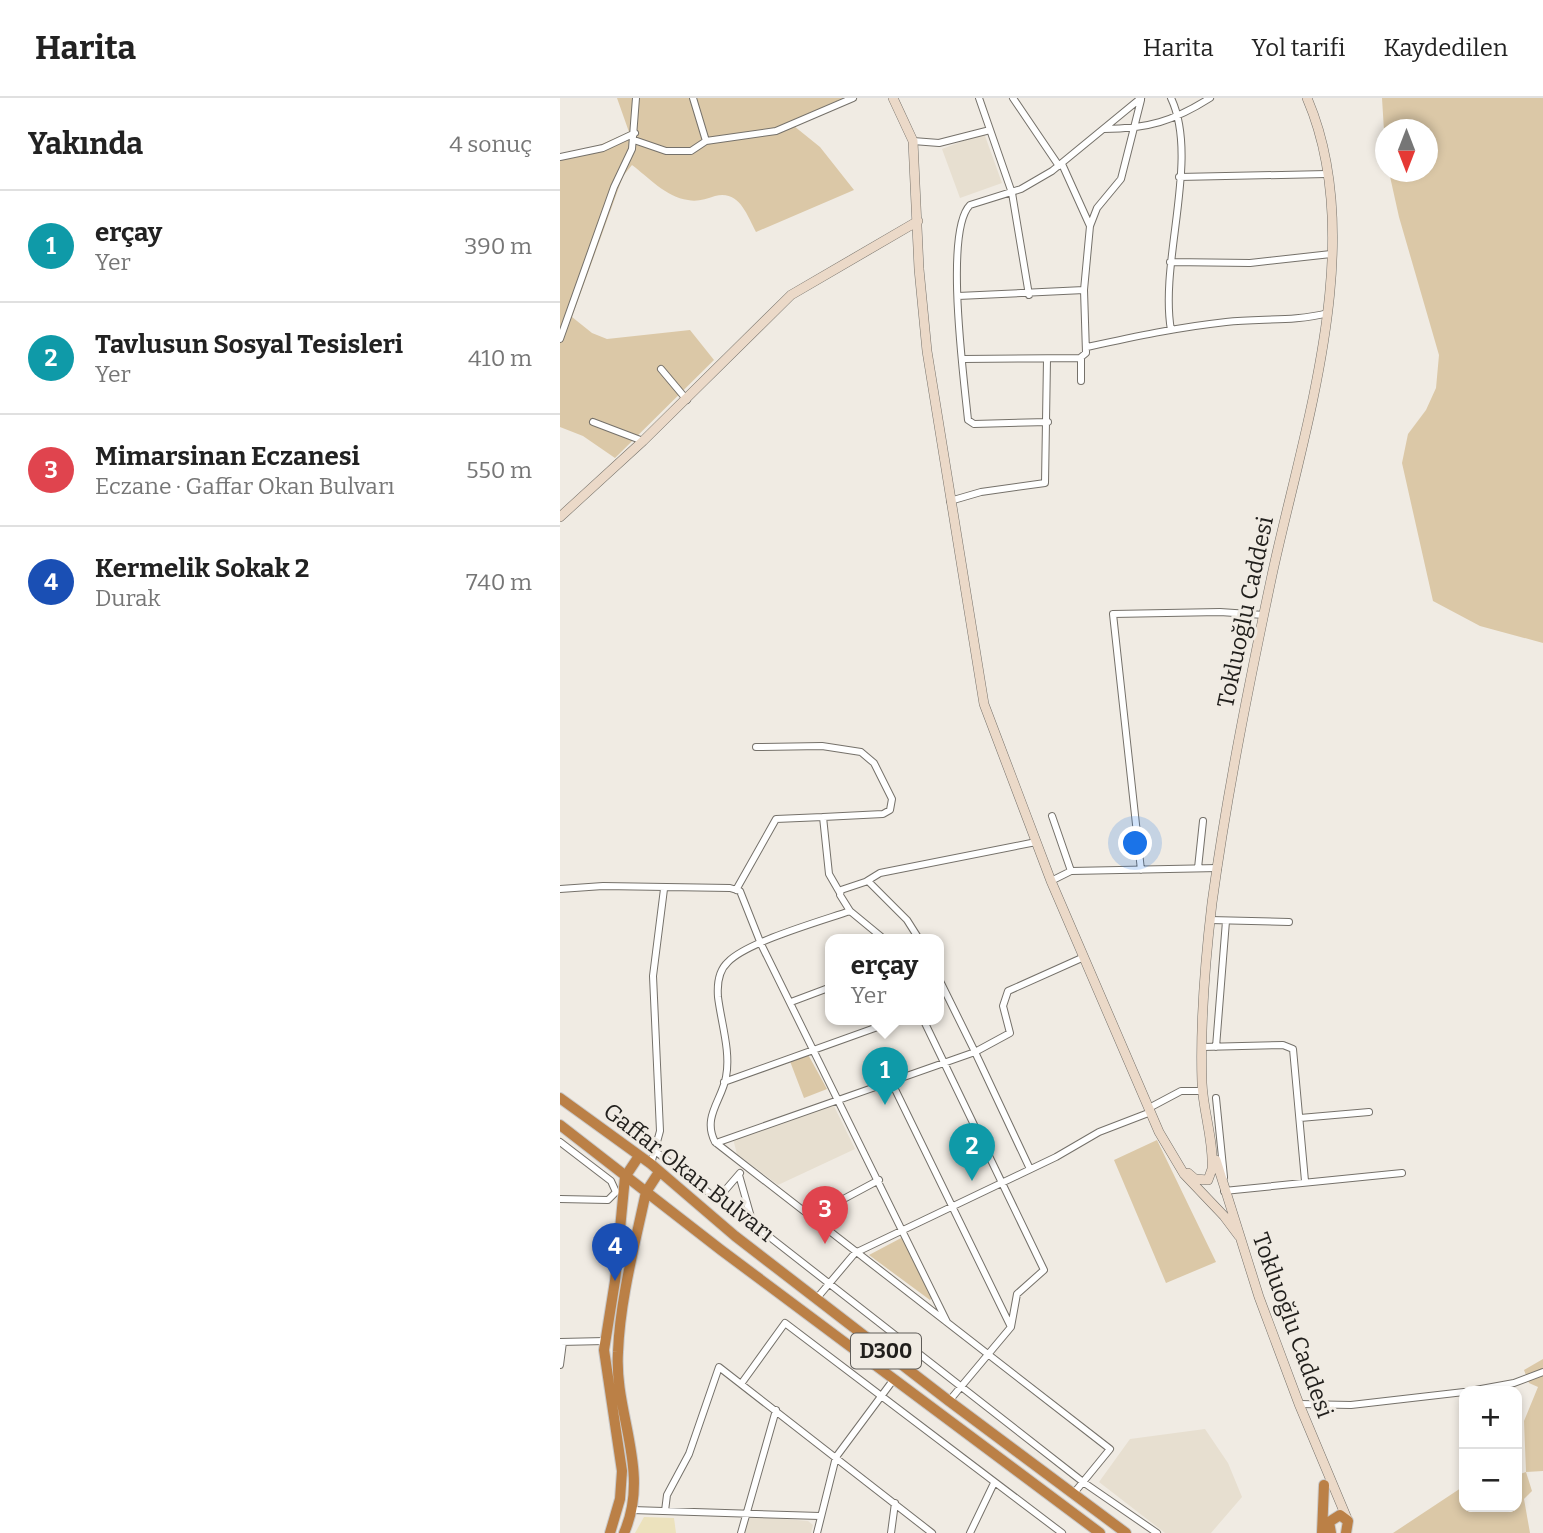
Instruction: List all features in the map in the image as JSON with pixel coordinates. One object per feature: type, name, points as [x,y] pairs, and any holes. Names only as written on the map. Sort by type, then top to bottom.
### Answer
[{"type":"highway","name":"Gaffar Okan Bulvarı","points":[[560,1098],[655,1168],[735,1236],[949,1401],[1126,1533]]},
{"type":"highway","name":"Gaffar Okan Bulvarı","points":[[560,1125],[625,1177],[1100,1533]]},
{"type":"highway","points":[[610,1533],[620,1499],[622,1471],[605,1367],[605,1341],[615,1281],[625,1177],[639,1156]]},
{"type":"highway","points":[[624,1533],[632,1510],[635,1465],[618,1350],[646,1192],[655,1168]]},
{"type":"highway","points":[[1322,1533],[1324,1485]]},
{"type":"highway","points":[[1322,1533],[1340,1515],[1349,1528]]},
{"type":"street","points":[[560,339],[634,136],[636,98]]},
{"type":"street","points":[[693,98],[706,141]]},
{"type":"street","points":[[560,157],[603,148],[634,136],[666,151],[695,149],[706,141],[776,131],[853,98]]},
{"type":"street","points":[[892,98],[914,141],[919,269],[926,340],[984,704],[1051,881],[1150,1110],[1181,1166],[1239,1237]]},
{"type":"street","points":[[979,98],[1012,193],[1029,295]]},
{"type":"street","points":[[1013,98],[1060,165],[1090,226]]},
{"type":"street","points":[[1082,381],[1081,358],[1087,346],[1084,290],[1090,226],[1095,212],[1121,179],[1141,98]]},
{"type":"street","points":[[1048,422],[970,422],[956,244],[962,214],[970,205],[1012,193],[1060,165],[1141,98]]},
{"type":"street","points":[[1171,98],[1178,118],[1179,177],[1177,228],[1170,262],[1167,298],[1171,330]]},
{"type":"street","points":[[1103,129],[1132,129],[1178,118],[1210,98]]},
{"type":"street","name":"Tokluoğlu Caddesi","points":[[1208,1180],[1213,1167],[1203,1091],[1202,1047],[1210,920],[1264,615],[1313,399],[1328,313],[1331,254],[1326,174],[1318,128],[1307,98]]},
{"type":"street","points":[[914,141],[939,143],[990,130]]},
{"type":"street","points":[[1179,177],[1326,174]]},
{"type":"street","points":[[560,517],[687,400],[791,295],[918,221]]},
{"type":"street","points":[[1170,262],[1250,262],[1331,254]]},
{"type":"street","points":[[958,296],[1029,295],[1084,290]]},
{"type":"street","points":[[1087,346],[1227,322],[1303,318],[1328,313]]},
{"type":"street","points":[[963,359],[1081,358]]},
{"type":"street","points":[[950,501],[981,492],[1045,483],[1047,359]]},
{"type":"street","points":[[661,369],[687,400]]},
{"type":"street","points":[[593,422],[643,442]]},
{"type":"street","points":[[1140,870],[1113,614],[1220,612],[1264,615]]},
{"type":"street","points":[[736,890],[776,819],[883,814],[890,810],[892,799],[872,760],[851,749],[756,747]]},
{"type":"street","points":[[1052,816],[1071,871]]},
{"type":"street","points":[[823,817],[830,874],[850,911],[878,934]]},
{"type":"street","points":[[1198,868],[1203,821]]},
{"type":"street","points":[[840,893],[844,888],[880,873],[1036,842]]},
{"type":"street","points":[[1051,881],[1071,871],[1218,868]]},
{"type":"street","points":[[867,880],[907,920],[916,934]]},
{"type":"street","points":[[560,889],[603,886],[736,890],[745,898],[761,944],[948,1324]]},
{"type":"street","points":[[655,1168],[655,1151],[660,1131],[653,976],[664,889]]},
{"type":"street","points":[[850,911],[761,944],[732,958],[719,976],[718,993],[726,1076],[710,1118],[710,1131],[716,1143],[1110,1449],[1074,1493]]},
{"type":"street","points":[[1210,920],[1289,922]]},
{"type":"street","points":[[1216,1047],[1226,921]]},
{"type":"street","points":[[716,1143],[975,1052],[1010,1033],[1003,1006],[1009,991],[1084,957]]},
{"type":"street","points":[[791,1002],[825,989]]},
{"type":"street","points":[[944,989],[1030,1168]]},
{"type":"street","points":[[724,1082],[883,1025]]},
{"type":"street","points":[[926,1025],[1044,1270],[1017,1294],[1011,1326],[949,1401]]},
{"type":"street","points":[[1202,1047],[1291,1047],[1296,1054],[1305,1181]]},
{"type":"street","points":[[891,1081],[1011,1326]]},
{"type":"street","points":[[817,1297],[855,1253],[1099,1132],[1150,1110],[1181,1091],[1203,1091]]},
{"type":"street","points":[[1205,1196],[1218,1198],[1223,1187],[1216,1098]]},
{"type":"street","points":[[1300,1118],[1368,1112]]},
{"type":"street","name":"Tokluoğlu Caddesi","points":[[1210,1139],[1239,1237],[1299,1404],[1349,1528]]},
{"type":"street","points":[[560,1142],[611,1181],[616,1192],[608,1200],[560,1199]]},
{"type":"street","points":[[560,1150],[569,1149]]},
{"type":"street","points":[[655,1151],[713,1196],[721,1195],[746,1166]]},
{"type":"street","points":[[1181,1166],[1195,1179],[1208,1180],[1223,1187],[1402,1173]]},
{"type":"street","points":[[739,1175],[752,1224],[1083,1482],[1157,1533]]},
{"type":"street","points":[[810,1217],[879,1180]]},
{"type":"street","points":[[1205,1196],[1208,1180]]},
{"type":"street","points":[[741,1384],[785,1324],[1062,1533]]},
{"type":"street","points":[[560,1365],[561,1342],[605,1341]]},
{"type":"street","points":[[665,1511],[667,1495],[689,1454],[719,1367],[932,1533]]},
{"type":"street","points":[[1498,1386],[1543,1372]]},
{"type":"street","points":[[817,1533],[836,1457],[894,1379]]},
{"type":"street","points":[[1299,1404],[1351,1405],[1459,1393]]},
{"type":"street","points":[[741,1533],[775,1410]]},
{"type":"street","points":[[1319,1452],[1330,1526]]},
{"type":"street","points":[[970,1533],[994,1483]]},
{"type":"street","points":[[891,1533],[895,1503]]},
{"type":"street","points":[[632,1510],[820,1516]]},
{"type":"shaded area","points":[[617,98],[844,98],[789,122],[820,147],[854,190],[756,232],[741,205],[730,196],[715,196],[695,201],[680,198],[665,191],[632,165],[623,176],[572,317],[592,333],[607,339],[690,330],[714,360],[615,458],[583,436],[560,427],[560,154],[595,147],[629,132]]},
{"type":"shaded area","points":[[1382,98],[1543,98],[1543,643],[1480,626],[1433,601],[1402,463],[1408,434],[1426,410],[1436,388],[1439,355],[1391,182],[1438,182],[1438,119],[1383,119]]},
{"type":"shaded area","points":[[984,133],[1002,183],[960,198],[942,149]]},
{"type":"shaded area","points":[[805,1049],[827,1089],[804,1098],[788,1056]]},
{"type":"shaded area","points":[[833,1104],[855,1149],[778,1185],[737,1154],[733,1139]]},
{"type":"shaded area","points":[[1157,1140],[1216,1262],[1166,1283],[1114,1160]]},
{"type":"shaded area","points":[[903,1237],[932,1298],[930,1300],[869,1255]]},
{"type":"shaded area","points":[[1543,1359],[1543,1471],[1526,1472],[1524,1421],[1538,1387],[1529,1383],[1524,1370]]},
{"type":"shaded area","points":[[1205,1429],[1228,1463],[1242,1497],[1211,1533],[1165,1533],[1099,1482],[1130,1439]]},
{"type":"shaded area","points":[[1526,1472],[1532,1491],[1524,1499],[1530,1533],[1393,1533],[1459,1489],[1459,1512],[1522,1512],[1522,1473]]},
{"type":"shaded area","points":[[749,1516],[808,1521],[813,1525],[811,1533],[745,1533]]},
{"type":"sand","points":[[644,1517],[674,1518],[676,1533],[635,1533]]},
{"type":"place","name":"erçay","points":[[885,1105]]},
{"type":"place","name":"Tavlusun Sosyal Tesisleri","points":[[972,1181]]},
{"type":"place","name":"Mimarsinan Eczanesi","points":[[825,1244]]},
{"type":"place","name":"Kermelik Sokak 2","points":[[615,1281]]}]
